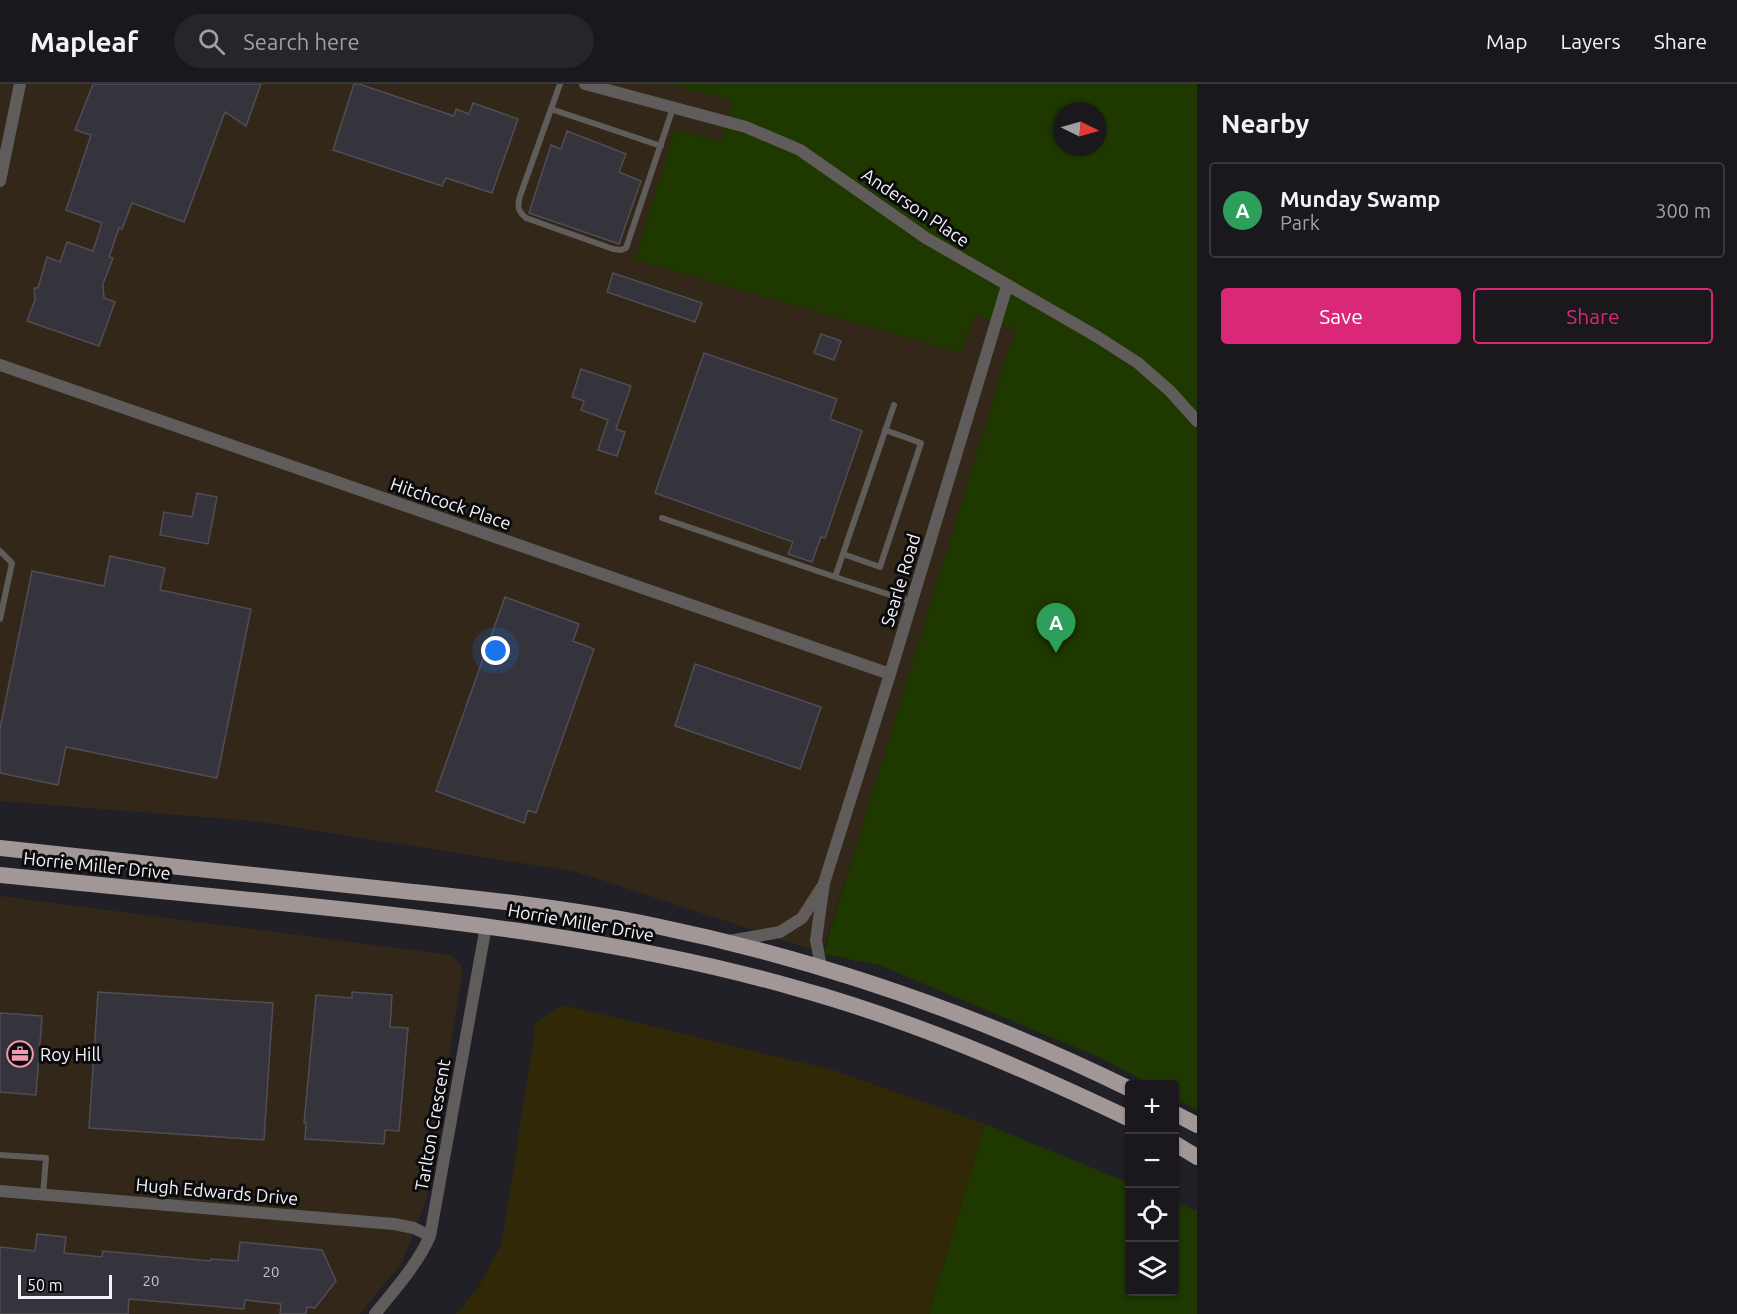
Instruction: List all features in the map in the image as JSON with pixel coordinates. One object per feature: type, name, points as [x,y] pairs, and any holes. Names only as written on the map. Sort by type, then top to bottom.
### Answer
[{"type":"main road","name":"Horrie Miller Drive","points":[[0,848],[472,898],[580,912],[654,925],[821,967],[950,1011],[1082,1066],[1125,1087]]},
{"type":"main road","name":"Horrie Miller Drive","points":[[0,875],[486,926],[578,939],[722,969],[793,987],[946,1039],[1125,1117]]},
{"type":"main road","points":[[1179,1116],[1197,1125]]},
{"type":"main road","points":[[1179,1146],[1197,1156]]},
{"type":"street","points":[[0,181],[20,84]]},
{"type":"street","name":"Anderson Place","points":[[585,84],[746,127],[800,150],[926,238],[1096,336],[1138,363],[1170,391],[1197,420]]},
{"type":"street","name":"Searle Road","points":[[821,967],[816,940],[824,883],[890,674],[1007,286]]},
{"type":"street","name":"Hitchcock Place","points":[[0,366],[890,674]]},
{"type":"street","name":"Searle Road","points":[[728,942],[780,932],[802,918],[824,883]]},
{"type":"street","name":"Tarlton Crescent","points":[[375,1314],[423,1251],[430,1236],[486,926]]},
{"type":"street","name":"Hugh Edwards Drive","points":[[0,1191],[394,1224],[414,1228],[430,1236]]},
{"type":"lane","points":[[560,84],[520,196],[517,206],[519,213],[526,218],[613,249],[626,248],[673,108]]},
{"type":"lane","points":[[552,109],[661,146]]},
{"type":"lane","points":[[836,577],[894,405]]},
{"type":"lane","points":[[843,554],[880,567],[921,442],[885,430]]},
{"type":"lane","points":[[662,518],[912,602]]},
{"type":"lane","points":[[0,551],[12,563],[0,619]]},
{"type":"lane","points":[[0,1155],[46,1158],[43,1195]]},
{"type":"shaded area","points":[[0,84],[699,84],[741,96],[1031,285],[1197,740],[909,682],[822,953],[577,872],[254,821],[0,801]]},
{"type":"shaded area","points":[[0,896],[451,955],[463,968],[427,1197],[402,1263],[360,1314],[0,1314]]},
{"type":"green space","points":[[672,84],[1197,84],[1197,1110],[1179,1100],[1179,1080],[1142,1080],[1101,1058],[879,965],[823,954],[1015,329],[975,315],[961,353],[635,260],[675,129],[721,142],[733,101]]},
{"type":"green space","points":[[985,1124],[1125,1181],[1125,1296],[1179,1296],[1179,1204],[1197,1211],[1197,1314],[929,1314]]},
{"type":"sand","points":[[563,1005],[833,1070],[985,1124],[929,1314],[456,1314],[478,1288],[502,1243],[536,1022]]},
{"type":"building","points":[[93,84],[261,84],[246,126],[225,112],[184,222],[132,203],[122,229],[119,228],[109,257],[113,258],[103,284],[104,298],[115,302],[99,346],[27,321],[35,300],[34,288],[38,288],[47,257],[60,262],[67,242],[93,251],[102,223],[66,210],[91,135],[75,130]]},
{"type":"building","points":[[354,84],[454,116],[456,109],[469,114],[473,103],[518,119],[492,193],[446,178],[442,186],[333,150]]},
{"type":"building","points":[[567,131],[626,154],[619,172],[641,181],[619,244],[529,213],[551,145],[561,149]]},
{"type":"building","points":[[613,273],[702,303],[695,322],[607,292]]},
{"type":"building","points":[[821,334],[841,341],[834,360],[814,353]]},
{"type":"building","points":[[704,353],[837,399],[830,419],[862,431],[825,538],[821,537],[812,562],[788,554],[793,542],[655,493]]},
{"type":"building","points":[[581,369],[631,386],[616,429],[625,432],[617,456],[598,450],[608,420],[581,410],[584,401],[572,397]]},
{"type":"building","points":[[197,493],[217,497],[208,544],[160,535],[164,512],[192,517]]},
{"type":"building","points":[[110,556],[165,568],[160,590],[251,609],[217,778],[66,747],[58,785],[0,773],[0,728],[32,571],[104,586]]},
{"type":"building","points":[[505,597],[579,624],[573,641],[594,649],[536,813],[528,810],[524,823],[436,791]]},
{"type":"building","points":[[695,664],[821,707],[800,769],[675,726]]},
{"type":"building","points":[[98,992],[273,1003],[264,1140],[89,1128]]},
{"type":"building","points":[[352,992],[392,995],[390,1027],[408,1028],[399,1131],[385,1130],[384,1144],[305,1139],[306,1123],[304,1123],[316,995],[352,998]]},
{"type":"building","name":"Roy Hill","points":[[0,1013],[42,1016],[36,1095],[0,1092]]},
{"type":"building","points":[[37,1234],[66,1237],[64,1253],[102,1257],[103,1251],[211,1261],[211,1259],[238,1261],[240,1242],[322,1250],[336,1281],[315,1308],[307,1307],[306,1314],[280,1314],[281,1304],[245,1300],[244,1309],[129,1299],[128,1314],[0,1314],[0,1247],[35,1251]]},
{"type":"place","name":"Munday Swamp","points":[[1056,653]]},
{"type":"place","name":"Roy Hill","points":[[20,1054]]}]
